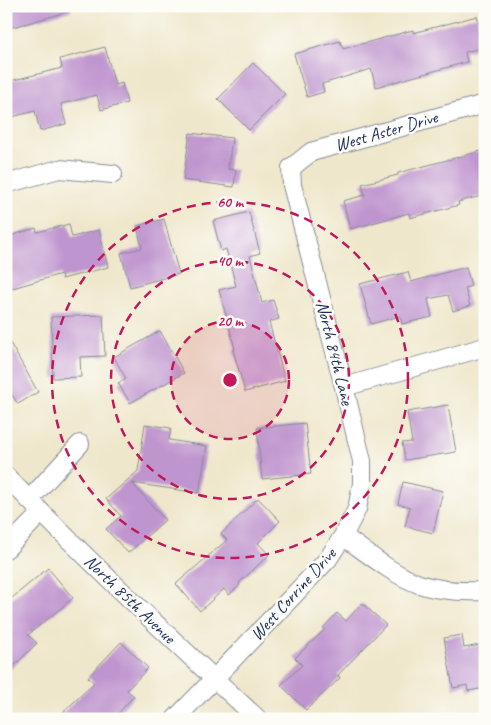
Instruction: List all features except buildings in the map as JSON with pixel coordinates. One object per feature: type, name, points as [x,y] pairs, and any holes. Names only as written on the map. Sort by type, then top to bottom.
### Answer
[{"type":"street","name":"West Aster Drive","points":[[291,168],[310,152],[485,104]]},
{"type":"street","name":"North 84th Lane","points":[[291,168],[292,185],[362,461],[362,484],[357,509],[344,536]]},
{"type":"street","points":[[6,184],[59,169],[113,174]]},
{"type":"street","points":[[344,387],[485,347]]},
{"type":"street","points":[[29,500],[80,444]]},
{"type":"street","name":"North 85th Avenue","points":[[6,476],[137,607],[258,719]]},
{"type":"street","points":[[6,549],[41,512]]},
{"type":"street","name":"West Corrine Drive","points":[[175,719],[328,559],[344,536],[397,574],[418,583],[436,589],[470,592],[485,591]]}]
